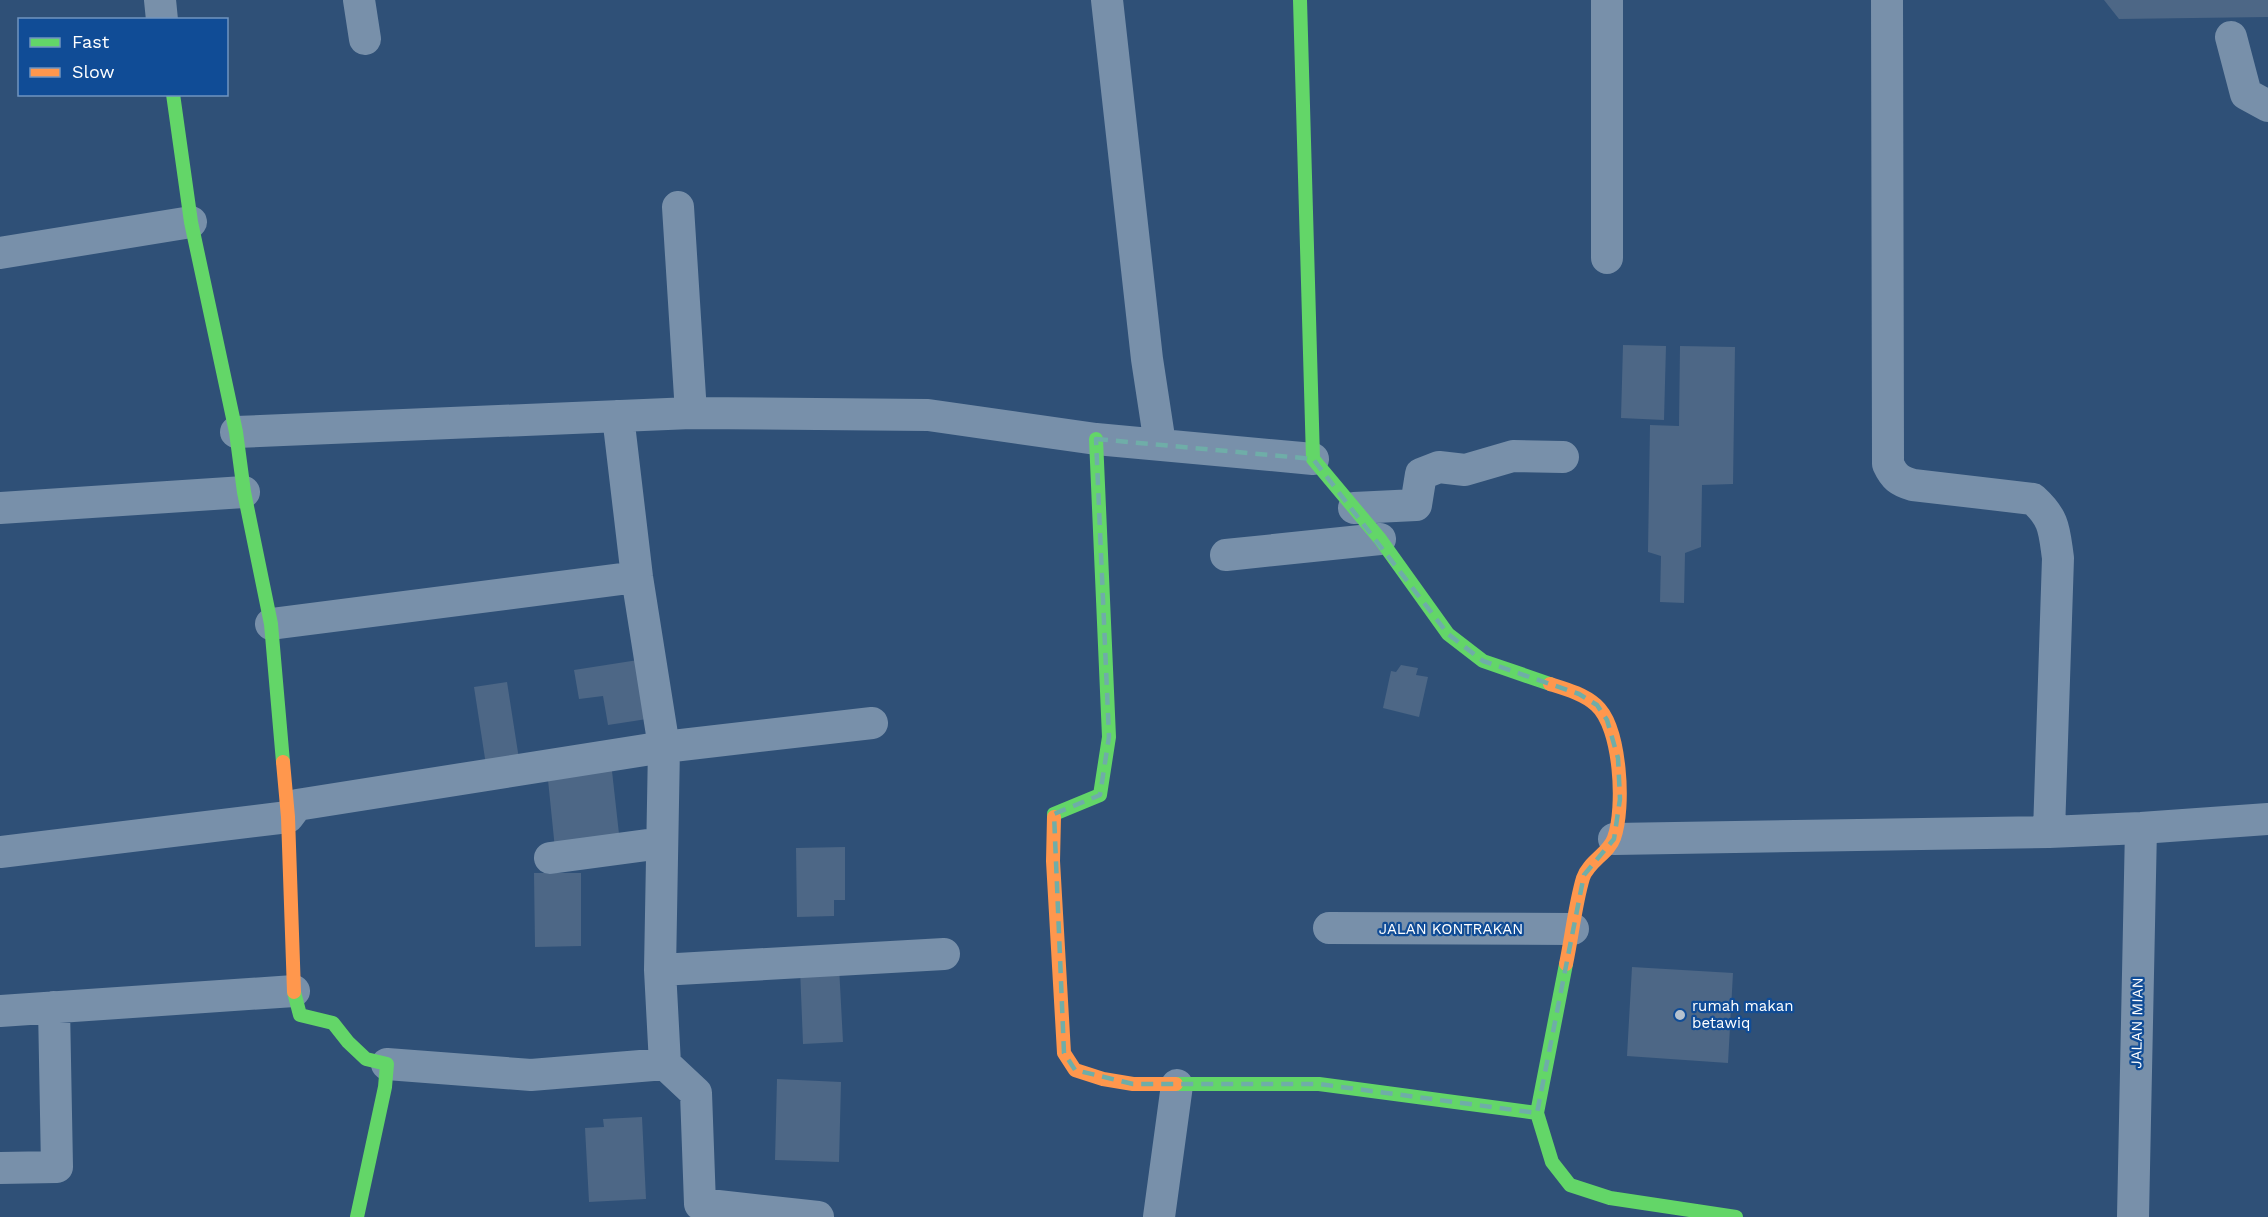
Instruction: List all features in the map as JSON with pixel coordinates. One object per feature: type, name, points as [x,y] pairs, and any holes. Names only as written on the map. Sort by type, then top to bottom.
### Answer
[{"type":"street","points":[[160,0],[162,18]]},
{"type":"street","points":[[359,0],[365,39]]},
{"type":"street","points":[[1107,0],[1147,359],[1160,444]]},
{"type":"street","points":[[1300,0],[1313,459],[1380,539],[1448,634],[1483,661],[1579,694],[1596,705],[1607,720],[1618,758],[1620,799],[1614,839],[1584,874],[1537,1113],[1552,1162],[1570,1185],[1610,1198],[1736,1217]]},
{"type":"street","points":[[1607,0],[1607,258]]},
{"type":"street","points":[[1887,0],[1888,464],[1900,482],[2033,499],[2047,512],[2054,528],[2058,558],[2049,832]]},
{"type":"street","points":[[2231,37],[2246,93],[2268,106]]},
{"type":"street","points":[[173,96],[191,222],[236,432],[244,492],[271,624],[288,817],[294,991],[300,1016],[333,1023],[366,1059],[387,1064],[531,1075],[664,1064]]},
{"type":"street","points":[[678,207],[691,413]]},
{"type":"street","points":[[0,253],[191,222]]},
{"type":"street","points":[[236,432],[691,413],[928,415],[1096,439],[1313,459]]},
{"type":"street","points":[[618,416],[637,577],[664,747],[660,970],[664,1064],[696,1094],[700,1204],[818,1217]]},
{"type":"street","points":[[1096,439],[1109,737],[1100,795],[1054,814],[1053,861],[1064,1053],[1076,1070],[1103,1079],[1133,1084],[1319,1084],[1537,1113]]},
{"type":"street","points":[[1354,508],[1416,505],[1421,474],[1439,467],[1465,470],[1513,456],[1563,457]]},
{"type":"street","points":[[0,508],[244,492]]},
{"type":"street","points":[[1226,555],[1380,539]]},
{"type":"street","points":[[271,624],[637,577]]},
{"type":"street","points":[[0,852],[288,817],[297,805],[664,747],[872,723]]},
{"type":"street","points":[[1614,839],[2049,832],[2268,819]]},
{"type":"street","name":"JALAN MIAN","points":[[2133,1217],[2141,828]]},
{"type":"street","points":[[550,858],[662,843]]},
{"type":"street","name":"JALAN KONTRAKAN","points":[[1329,928],[1573,929]]},
{"type":"street","points":[[660,970],[944,954]]},
{"type":"street","points":[[0,1011],[294,991]]},
{"type":"street","points":[[0,1168],[57,1167],[54,1007]]},
{"type":"street","points":[[357,1217],[385,1087],[387,1064]]},
{"type":"street","points":[[1159,1217],[1177,1085]]},
{"type":"highlighted area","points":[[1096,439],[1313,459],[1448,634],[1483,661],[1579,694],[1597,705],[1607,720],[1618,758],[1620,799],[1614,839],[1584,875],[1537,1113],[1319,1084],[1133,1084],[1075,1070],[1064,1053],[1054,814],[1100,795],[1109,737]]},
{"type":"building","points":[[2104,0],[2268,0],[2268,17],[2119,19]]},
{"type":"building","points":[[1623,345],[1666,346],[1664,420],[1621,418]]},
{"type":"building","points":[[1680,346],[1735,347],[1733,484],[1702,485],[1701,547],[1685,553],[1684,603],[1660,602],[1661,556],[1648,552],[1650,425],[1679,426]]},
{"type":"building","points":[[638,660],[647,719],[608,725],[603,696],[579,699],[574,670]]},
{"type":"building","points":[[1401,665],[1418,668],[1416,675],[1428,677],[1419,717],[1383,708],[1391,671],[1396,672]]},
{"type":"building","points":[[507,682],[519,759],[486,765],[474,687]]},
{"type":"building","points":[[611,762],[620,843],[555,849],[547,770]]},
{"type":"building","points":[[845,847],[845,900],[834,900],[834,916],[797,917],[796,848]]},
{"type":"building","points":[[534,873],[581,873],[581,946],[535,947]]},
{"type":"building","points":[[839,966],[843,1042],[803,1044],[800,968]]},
{"type":"building","name":"rumah makan betawiq","points":[[1632,967],[1733,973],[1728,1063],[1627,1056]]},
{"type":"building","points":[[777,1079],[841,1082],[839,1162],[775,1160]]},
{"type":"building","points":[[642,1117],[646,1199],[589,1202],[585,1128],[604,1127],[603,1119]]},
{"type":"traffic: fast","points":[[1300,0],[1313,459],[1380,539],[1448,634],[1483,661],[1550,684]]},
{"type":"traffic: fast","points":[[173,96],[191,222],[236,432],[244,492],[271,624],[283,762]]},
{"type":"traffic: fast","points":[[1054,817],[1054,814],[1100,795],[1109,737],[1096,439]]},
{"type":"traffic: fast","points":[[1566,964],[1537,1113],[1552,1162],[1570,1185],[1610,1198],[1736,1217]]},
{"type":"traffic: fast","points":[[294,992],[300,1015],[333,1023],[366,1059],[387,1064],[385,1087],[357,1217]]},
{"type":"traffic: fast","points":[[1176,1084],[1319,1084],[1537,1113]]},
{"type":"traffic: slow","points":[[1550,684],[1586,698],[1596,705],[1604,716],[1616,749],[1620,789],[1614,838],[1608,848],[1589,867],[1583,878],[1566,964]]},
{"type":"traffic: slow","points":[[283,762],[288,817],[294,992]]},
{"type":"traffic: slow","points":[[1054,817],[1053,861],[1064,1053],[1075,1070],[1103,1079],[1133,1084],[1176,1084]]},
{"type":"place","name":"rumah makan betawiq","points":[[1680,1015]]}]
